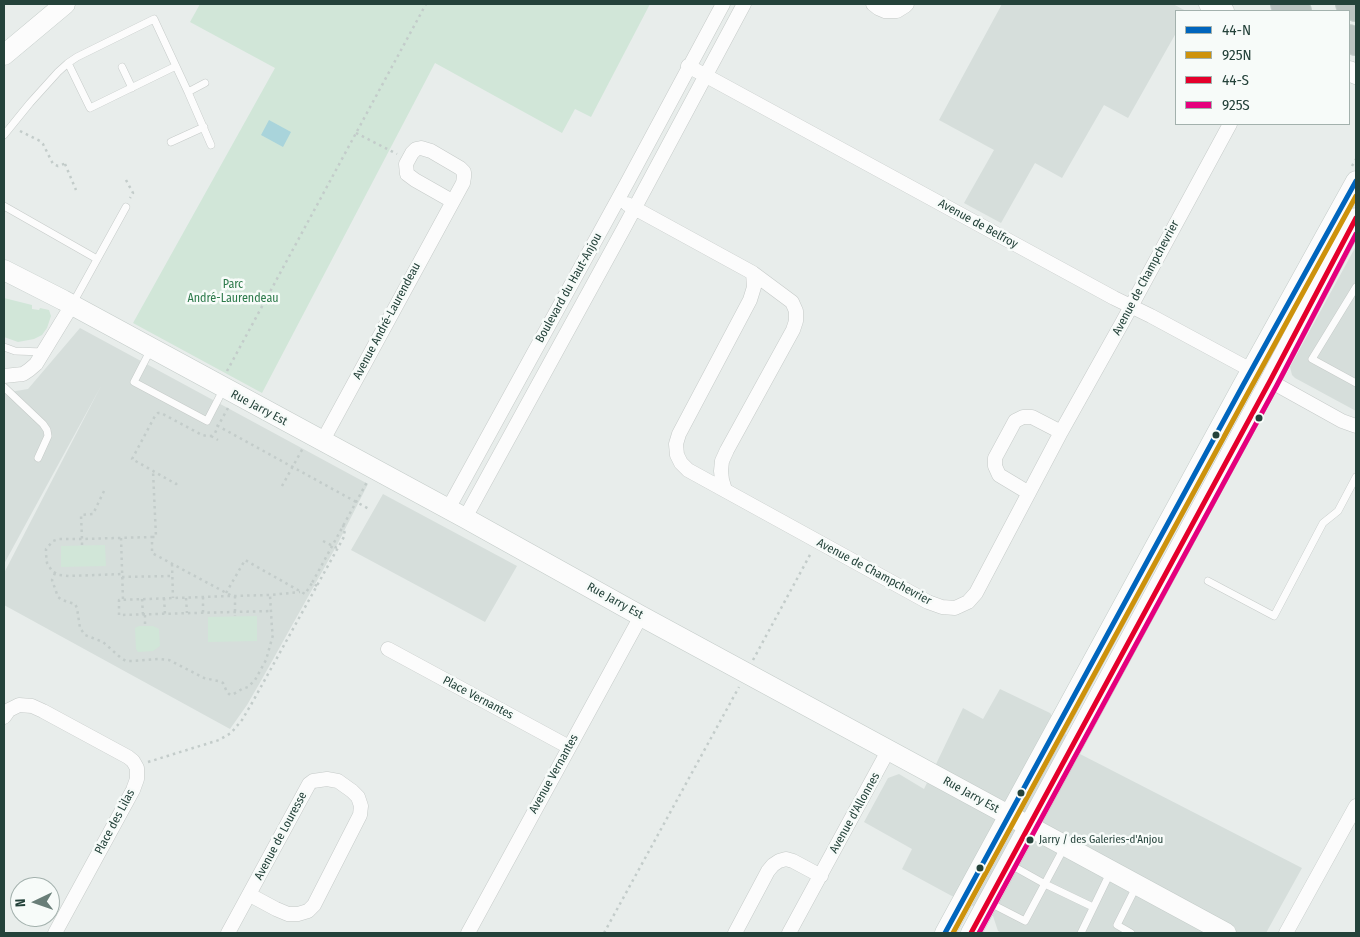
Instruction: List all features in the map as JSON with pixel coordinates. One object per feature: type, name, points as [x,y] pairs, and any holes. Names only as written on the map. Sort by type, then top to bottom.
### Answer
[{"type":"highway","points":[[1284,4],[1296,10]]},
{"type":"highway","points":[[1349,4],[1356,8]]},
{"type":"street","points":[[4,55],[65,4]]},
{"type":"street","name":"Boulevard du Haut-Anjou","points":[[457,514],[618,199],[723,4]]},
{"type":"street","name":"Boulevard du Haut-Anjou","points":[[457,514],[635,208],[744,4]]},
{"type":"street","points":[[873,4],[886,11],[897,11],[907,4]]},
{"type":"street","points":[[1209,4],[1222,10]]},
{"type":"street","points":[[688,66],[706,76]]},
{"type":"street","name":"Avenue de Belfroy","points":[[706,76],[1105,293],[1251,370]]},
{"type":"street","name":"Avenue de Champchevrier","points":[[754,273],[754,287],[750,300],[679,434],[676,444],[677,455],[681,463],[688,470],[928,602],[942,608],[956,608],[968,602],[976,593],[1061,432],[1229,125]]},
{"type":"street","name":"Avenue André-Laurendeau","points":[[313,444],[463,183],[464,172],[460,168],[430,151],[421,148],[416,149],[408,160]]},
{"type":"street","points":[[408,160],[406,169],[410,177],[452,201]]},
{"type":"street","points":[[946,933],[1251,370],[1356,181]]},
{"type":"street","points":[[618,199],[754,273],[792,302],[796,311],[796,321],[793,330],[722,461],[721,471],[725,490]]},
{"type":"street","points":[[971,933],[1270,381],[1356,218]]},
{"type":"street","name":"Rue Jarry Est","points":[[8,275],[72,305],[226,390],[313,444],[457,514],[641,616],[1226,933]]},
{"type":"street","points":[[4,376],[19,375],[36,364],[72,305]]},
{"type":"street","points":[[1270,381],[1342,422],[1356,426]]},
{"type":"street","points":[[1029,493],[998,475],[995,458],[1015,421],[1023,417],[1032,417],[1061,432]]},
{"type":"street","name":"Avenue Vernantes","points":[[468,933],[641,616]]},
{"type":"street","name":"Place Vernantes","points":[[388,649],[569,747]]},
{"type":"street","name":"Place des Lilas","points":[[4,717],[9,710],[19,705],[32,706],[128,756],[137,768],[137,779],[133,790],[55,933]]},
{"type":"street","name":"Avenue d'Allonnes","points":[[789,933],[888,750]]},
{"type":"street","name":"Avenue de Louresse","points":[[228,933],[309,784],[314,781],[327,779],[338,782],[358,797],[361,806],[360,815],[314,905],[308,911],[288,914],[250,894]]},
{"type":"street","points":[[1286,933],[1356,806]]},
{"type":"street","points":[[735,933],[773,865],[786,859],[820,876]]},
{"type":"lane","points":[[4,135],[30,103],[68,63],[154,19],[211,145]]},
{"type":"lane","points":[[68,63],[90,108],[176,66]]},
{"type":"lane","points":[[122,67],[132,88]]},
{"type":"lane","points":[[188,92],[205,83]]},
{"type":"lane","points":[[172,142],[204,127]]},
{"type":"lane","points":[[72,305],[128,204]]},
{"type":"lane","points":[[4,206],[97,259]]},
{"type":"lane","points":[[1356,287],[1312,360],[1356,383]]},
{"type":"lane","points":[[4,347],[15,351],[44,352]]},
{"type":"lane","points":[[151,349],[134,382],[207,421],[226,390]]},
{"type":"lane","points":[[4,387],[47,430],[48,436],[38,458]]},
{"type":"lane","points":[[1208,581],[1274,616],[1323,523],[1338,512],[1356,477]]},
{"type":"lane","points":[[989,902],[1025,921],[1065,846]]},
{"type":"lane","points":[[1009,864],[1093,907]]},
{"type":"lane","points":[[1081,933],[1111,871]]},
{"type":"lane","points":[[1131,933],[1117,925],[1137,884]]},
{"type":"path","points":[[211,436],[218,426],[226,390],[356,133],[426,4]]},
{"type":"path","points":[[18,130],[40,141],[53,164],[58,166],[66,163],[76,190]]},
{"type":"path","points":[[356,133],[408,160]]},
{"type":"path","points":[[126,180],[133,193],[128,204]]},
{"type":"path","points":[[177,483],[132,459],[155,416],[161,413],[202,435],[211,436],[218,440]]},
{"type":"path","points":[[218,426],[369,509]]},
{"type":"path","points":[[282,486],[292,467],[313,444]]},
{"type":"path","points":[[153,471],[156,537],[58,539],[53,541],[46,549],[46,558],[49,567],[55,573],[69,576],[172,576]]},
{"type":"path","points":[[226,593],[244,559],[305,594],[368,481]]},
{"type":"path","points":[[82,545],[81,515],[93,514],[104,491]]},
{"type":"path","points":[[148,762],[219,740],[231,733],[242,720],[345,535],[343,525]]},
{"type":"path","points":[[152,537],[152,553],[233,596]]},
{"type":"path","points":[[121,538],[123,600]]},
{"type":"path","points":[[323,541],[338,548]]},
{"type":"path","points":[[604,933],[818,542]]},
{"type":"path","points":[[172,564],[174,598]]},
{"type":"path","points":[[55,573],[52,580],[58,597],[75,604],[80,628],[86,635],[103,642],[126,661],[159,659],[180,664],[204,678],[218,680],[223,684],[228,694],[232,696],[248,687],[255,680],[266,660],[273,635],[270,595]]},
{"type":"path","points":[[312,583],[317,586]]},
{"type":"path","points":[[271,611],[235,614],[203,613],[119,616],[119,600],[270,595],[300,592]]},
{"type":"path","points":[[233,596],[235,614]]},
{"type":"path","points":[[203,597],[203,613]]},
{"type":"path","points":[[164,598],[165,614]]},
{"type":"path","points":[[186,598],[187,614]]},
{"type":"path","points":[[142,599],[145,626]]},
{"type":"shaded area","points":[[1002,4],[1173,4],[1184,10],[1175,10],[1175,35],[1128,118],[1104,105],[1062,178],[1035,163],[1001,223],[964,203],[994,150],[939,120]]},
{"type":"shaded area","points":[[1356,246],[1356,411],[1295,378],[1290,367]]},
{"type":"shaded area","points":[[80,328],[368,484],[337,545],[262,679],[230,729],[4,605],[4,573],[101,386],[4,564],[4,393],[28,389]]},
{"type":"shaded area","points":[[383,494],[517,566],[485,622],[351,550]]},
{"type":"shaded area","points":[[1000,689],[1050,713],[1080,754],[1302,868],[1266,933],[1002,933],[998,931],[993,916],[902,869],[912,849],[864,822],[888,778],[899,774],[924,789],[963,708],[983,719]]},
{"type":"green space","name":"Parc André-Laurendeau","points":[[200,4],[650,4],[591,117],[575,109],[562,133],[435,63],[262,393],[133,323],[275,68],[190,22]]},
{"type":"green space","points":[[4,298],[32,305],[32,309],[49,310],[51,316],[47,328],[42,335],[34,339],[18,342],[4,337]]},
{"type":"green space","points":[[105,545],[106,566],[61,567],[61,546]]},
{"type":"green space","points":[[257,616],[257,641],[208,642],[208,617]]},
{"type":"green space","points":[[139,626],[153,626],[159,629],[160,646],[153,651],[138,652],[136,649],[135,628]]},
{"type":"water","points":[[269,120],[291,132],[283,147],[261,135]]},
{"type":"transit line","name":"44-N","points":[[945,933],[1356,181]]},
{"type":"transit line","name":"925N","points":[[953,933],[1356,196]]},
{"type":"transit line","name":"44-S","points":[[971,933],[1270,381],[1356,218]]},
{"type":"transit line","name":"925S","points":[[979,933],[1277,385],[1356,234]]},
{"type":"place","name":"Jarry / des Galeries-d'Anjou","points":[[1030,840]]}]
